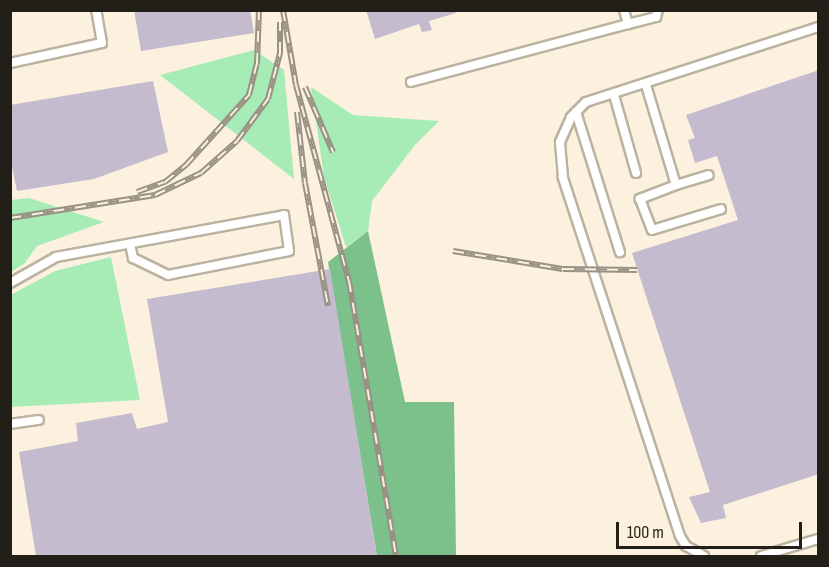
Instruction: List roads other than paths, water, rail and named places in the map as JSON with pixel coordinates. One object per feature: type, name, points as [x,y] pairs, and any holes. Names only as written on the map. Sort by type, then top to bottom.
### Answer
[{"type":"lane","points":[[10,63],[102,44],[96,10]]},
{"type":"lane","points":[[624,10],[628,24]]},
{"type":"lane","points":[[411,82],[656,17],[658,10]]},
{"type":"lane","points":[[704,556],[686,546],[680,536],[563,177],[560,142],[576,112],[586,102],[646,85],[819,27]]},
{"type":"lane","points":[[646,85],[676,185]]},
{"type":"lane","points":[[614,94],[636,173]]},
{"type":"lane","points":[[576,112],[620,252]]},
{"type":"lane","points":[[708,175],[640,199],[652,230],[721,209]]},
{"type":"lane","points":[[10,283],[56,258],[130,244],[284,215],[289,251],[168,275],[133,258],[130,244]]},
{"type":"lane","points":[[10,424],[39,420]]},
{"type":"lane","points":[[761,556],[819,539]]},
{"type":"railway","points":[[137,192],[165,182],[186,165],[249,95],[257,64],[259,10]]},
{"type":"railway","points":[[283,10],[296,85],[349,281],[396,556]]},
{"type":"railway","points":[[10,218],[155,195],[201,173],[237,141],[268,99],[280,53],[280,22]]},
{"type":"railway","points":[[305,87],[333,152]]},
{"type":"railway","points":[[297,112],[305,183],[328,306]]},
{"type":"railway","points":[[453,251],[563,269],[637,270]]}]
